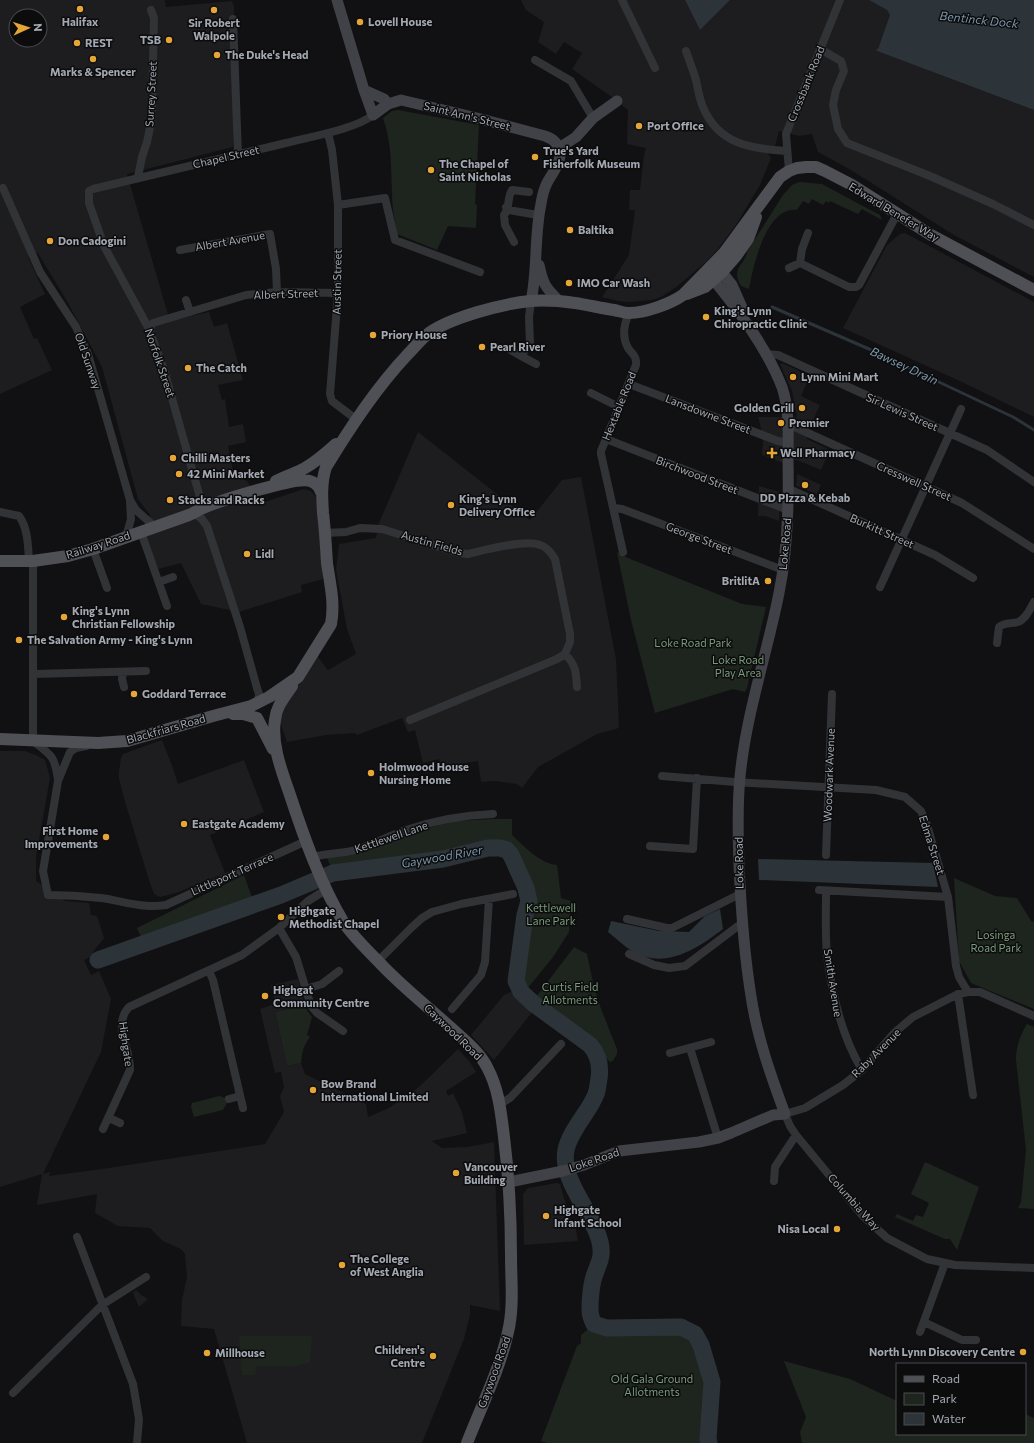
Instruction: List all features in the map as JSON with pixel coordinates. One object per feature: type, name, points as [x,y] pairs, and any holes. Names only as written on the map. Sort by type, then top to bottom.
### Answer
[{"type":"main road","name":"Edward Benefer Way","points":[[629,313],[660,306],[677,299],[714,272],[780,177],[789,171],[806,167],[816,167],[852,185],[931,234],[1034,290]]},
{"type":"main road","points":[[282,768],[275,743],[274,721],[276,714],[282,700],[331,624],[333,614],[322,494],[324,474],[326,467],[356,420],[399,364],[429,334],[446,323],[466,316],[531,301],[559,301],[629,313]]},
{"type":"main road","points":[[259,490],[310,465],[324,455],[347,434]]},
{"type":"main road","points":[[259,490],[305,480],[319,486],[322,494]]},
{"type":"main road","name":"Railway Road","points":[[0,561],[31,561],[68,556],[92,549],[259,490]]},
{"type":"main road","points":[[258,704],[284,688],[298,677]]},
{"type":"main road","name":"Blackfriars Road","points":[[0,739],[98,744],[127,741],[258,704]]},
{"type":"main road","points":[[223,713],[243,714],[257,718],[282,768]]},
{"type":"main road","name":"Gaywood Road","points":[[282,768],[306,841],[327,889],[345,924],[378,961],[480,1055],[496,1087],[500,1104],[511,1206],[512,1308],[501,1357],[467,1443]]},
{"type":"street","points":[[337,0],[373,115]]},
{"type":"street","points":[[622,0],[655,68]]},
{"type":"street","name":"Crossbank Road","points":[[789,171],[786,134],[839,3]]},
{"type":"street","name":"Surrey Street","points":[[138,177],[147,142],[152,107],[154,18],[152,10]]},
{"type":"street","points":[[234,19],[238,154]]},
{"type":"street","points":[[820,49],[841,61],[844,71],[836,90],[833,105],[838,129],[847,143],[944,182],[993,204],[1034,226]]},
{"type":"street","points":[[686,51],[696,79],[703,106],[712,122],[724,135],[747,146],[766,150],[787,151]]},
{"type":"street","points":[[535,60],[571,81],[593,118]]},
{"type":"street","points":[[364,90],[384,99],[388,104]]},
{"type":"street","name":"Saint Ann's Street","points":[[373,115],[388,104],[401,100],[550,137],[559,148]]},
{"type":"street","points":[[521,356],[530,343],[529,316],[534,288],[538,215],[546,185],[559,163],[559,148],[576,137],[593,118],[617,101]]},
{"type":"street","name":"Chapel Street","points":[[89,203],[88,194],[91,190],[138,177],[328,133],[366,120],[373,115]]},
{"type":"street","name":"Austin Street","points":[[328,133],[332,150],[338,205],[338,293],[330,394],[332,401],[356,420]]},
{"type":"street","name":"Old Sunway","points":[[3,188],[40,272],[76,327],[88,354],[130,500],[131,519],[126,537]]},
{"type":"street","points":[[514,242],[506,225],[504,215],[509,196],[512,190],[529,192]]},
{"type":"street","points":[[338,205],[385,198],[395,240],[480,272]]},
{"type":"street","name":"Norfolk Street","points":[[89,203],[104,246],[149,329],[164,370],[198,511]]},
{"type":"street","points":[[507,208],[538,215]]},
{"type":"street","points":[[800,263],[848,287],[856,287],[860,285],[897,214]]},
{"type":"street","points":[[800,263],[802,249],[808,233]]},
{"type":"street","name":"Albert Avenue","points":[[180,250],[270,234],[276,269],[277,292]]},
{"type":"street","points":[[536,253],[543,282],[548,291],[559,301]]},
{"type":"street","points":[[789,268],[800,263]]},
{"type":"street","name":"Loke Road","points":[[509,1182],[563,1171],[619,1151],[700,1142],[718,1138],[773,1114],[785,1114],[762,1045],[752,1004],[742,923],[738,815],[739,782],[747,732],[779,594],[787,541],[789,490],[787,409],[782,389],[774,370],[753,332],[732,285],[714,272]]},
{"type":"street","name":"Albert Street","points":[[149,329],[153,323],[246,295],[277,292],[338,293]]},
{"type":"street","points":[[186,300],[190,312]]},
{"type":"street","name":"Hextable Road","points":[[623,552],[601,454],[629,384],[636,361],[635,356],[628,348],[624,333],[624,324],[629,313]]},
{"type":"street","points":[[509,350],[536,364]]},
{"type":"street","name":"Sir Lewis Street","points":[[765,354],[778,355],[986,450],[1034,482]]},
{"type":"street","name":"Lansdowne Street","points":[[629,384],[778,441],[788,443]]},
{"type":"street","points":[[591,394],[619,407]]},
{"type":"street","points":[[880,587],[961,409]]},
{"type":"street","name":"Cresswell Street","points":[[788,424],[962,503],[1034,549]]},
{"type":"street","name":"Birchwood Street","points":[[606,440],[788,510]]},
{"type":"street","name":"Burkitt Street","points":[[789,490],[936,555],[973,578]]},
{"type":"street","name":"Old Sunway","points":[[130,500],[136,510],[155,527]]},
{"type":"street","name":"George Street","points":[[614,508],[622,509],[783,570]]},
{"type":"street","points":[[198,511],[207,526],[240,627],[259,694],[258,704]]},
{"type":"street","points":[[0,512],[18,516],[26,533],[31,561],[34,674],[33,741],[51,755],[55,762],[58,781]]},
{"type":"street","name":"Austin Fields","points":[[325,533],[346,532],[360,528],[382,529],[459,553],[468,554],[529,542],[540,545],[551,552],[558,567],[570,634],[570,642],[565,654]]},
{"type":"street","points":[[141,532],[167,606]]},
{"type":"street","points":[[92,549],[107,588]]},
{"type":"street","points":[[159,582],[173,577]]},
{"type":"street","points":[[997,642],[999,627],[1003,624],[1017,622],[1023,619],[1034,602]]},
{"type":"street","points":[[410,720],[557,659],[565,654],[576,670],[576,687]]},
{"type":"street","points":[[34,674],[146,672]]},
{"type":"street","points":[[124,673],[122,679],[124,687]]},
{"type":"street","name":"Woodwark Avenue","points":[[826,855],[832,694]]},
{"type":"street","points":[[58,781],[70,752],[76,748],[98,744]]},
{"type":"street","name":"Edma Street","points":[[662,776],[876,790],[905,797],[921,811],[927,825],[948,897],[956,966],[959,977],[968,992]]},
{"type":"street","points":[[650,846],[693,849],[697,778]]},
{"type":"street","name":"Littleport Terrace","points":[[58,781],[43,871],[48,895],[71,895],[101,898],[146,906],[170,904],[306,841]]},
{"type":"street","name":"Kettlewell Lane","points":[[313,857],[355,850],[423,825],[476,815],[493,814]]},
{"type":"street","name":"Highgate","points":[[103,1129],[130,1070],[130,1062],[122,1023],[124,1012],[133,1004],[242,955],[279,928],[308,901],[327,889]]},
{"type":"street","name":"Smith Avenue","points":[[862,1070],[850,1048],[840,1023],[834,997],[827,955],[822,890],[948,897]]},
{"type":"street","points":[[378,961],[422,918],[432,912],[513,894]]},
{"type":"street","points":[[627,919],[672,928],[740,894]]},
{"type":"street","points":[[452,1009],[481,975],[485,962],[489,899]]},
{"type":"street","points":[[629,954],[654,965],[669,968],[685,966],[742,923]]},
{"type":"street","points":[[279,928],[296,958],[311,1006],[314,1010],[343,1031]]},
{"type":"street","points":[[209,971],[213,980],[243,1108]]},
{"type":"street","points":[[306,989],[322,984],[339,971]]},
{"type":"street","name":"Raby Avenue","points":[[785,1114],[805,1108],[843,1085],[862,1070],[894,1033],[913,1017],[958,994],[980,992],[1034,1016]]},
{"type":"street","points":[[958,994],[973,1095]]},
{"type":"street","points":[[670,1053],[711,1042]]},
{"type":"street","points":[[500,1104],[510,1098],[561,1044]]},
{"type":"street","points":[[690,1048],[718,1138]]},
{"type":"street","points":[[229,1099],[240,1096]]},
{"type":"street","name":"Columbia Way","points":[[785,1114],[796,1136],[862,1215],[887,1238],[927,1259],[945,1263],[955,1265],[1034,1268]]},
{"type":"street","points":[[109,1118],[120,1124]]},
{"type":"street","points":[[774,1181],[775,1167],[796,1136]]},
{"type":"street","points":[[77,1237],[133,1384],[139,1419],[137,1443]]},
{"type":"street","points":[[920,1332],[945,1263]]},
{"type":"street","points":[[13,1393],[102,1305],[146,1277]]},
{"type":"street","points":[[924,1322],[962,1340],[976,1340]]},
{"type":"shaded area","points":[[0,0],[165,0],[166,7],[232,1],[234,6],[233,147],[127,174],[169,318],[182,318],[209,312],[214,327],[227,323],[243,380],[218,385],[222,400],[225,399],[229,427],[243,424],[246,442],[228,446],[234,476],[247,481],[262,503],[304,489],[311,491],[316,497],[323,579],[301,585],[302,592],[239,612],[201,604],[181,563],[158,569],[147,539],[150,515],[138,499],[102,367],[68,303],[38,253],[28,257],[45,294],[20,307],[34,339],[37,338],[52,370],[0,394]]},
{"type":"shaded area","points":[[521,0],[685,0],[700,30],[730,0],[869,0],[887,10],[890,15],[878,49],[876,49],[877,51],[1034,110],[1034,277],[954,235],[851,170],[818,152],[812,134],[799,136],[779,131],[775,146],[766,150],[771,158],[760,185],[736,225],[706,262],[675,288],[661,297],[652,300],[628,302],[602,297],[629,255],[635,210],[629,210],[630,190],[640,190],[646,148],[627,144],[628,110],[572,69],[582,53],[564,42],[556,54],[538,42],[544,22],[526,10]]},
{"type":"shaded area","points":[[905,233],[1034,302],[1034,417],[964,383],[843,328],[887,245],[900,234]]},
{"type":"shaded area","points":[[782,363],[810,376],[801,396],[820,405],[810,427],[807,439],[830,450],[821,470],[797,460],[780,462],[762,455],[763,442],[758,417],[797,417],[792,391],[780,364]]},
{"type":"shaded area","points":[[418,432],[530,520],[562,480],[581,477],[616,659],[619,728],[597,734],[538,767],[522,788],[517,784],[496,781],[481,782],[478,761],[441,767],[439,759],[423,763],[415,730],[408,732],[402,718],[357,735],[355,733],[326,735],[287,742],[278,716],[303,675],[317,656],[328,670],[356,654],[347,629],[336,570],[339,544],[376,538],[379,523]]},
{"type":"shaded area","name":"DD PIzza & Kebab","points":[[797,474],[821,485],[817,494],[796,486]]},
{"type":"shaded area","points":[[759,486],[780,492],[779,521],[765,516],[758,516]]},
{"type":"shaded area","name":"Eastgate Academy","points":[[162,740],[178,784],[244,760],[264,812],[210,835],[225,873],[179,892],[160,897],[154,894],[149,880],[126,805],[119,779],[119,771],[123,754]]},
{"type":"shaded area","name":"The College of West Anglia","points":[[0,751],[25,751],[45,760],[50,778],[36,857],[36,881],[65,901],[89,903],[91,915],[97,916],[104,938],[93,952],[94,955],[84,960],[91,975],[99,971],[111,999],[101,1052],[43,1174],[50,1172],[49,1176],[102,1169],[265,1144],[284,1112],[280,1096],[284,1087],[281,1072],[275,1073],[260,1009],[275,1004],[271,985],[298,979],[303,998],[304,1006],[275,1012],[287,1066],[301,1063],[305,1074],[366,1104],[368,1117],[389,1108],[419,1087],[458,1049],[469,1061],[476,1072],[446,1091],[448,1096],[453,1093],[462,1112],[467,1133],[432,1141],[442,1148],[467,1147],[494,1142],[500,1311],[470,1305],[470,1315],[464,1339],[422,1443],[247,1443],[214,1329],[181,1326],[182,1300],[187,1277],[185,1254],[181,1249],[163,1241],[150,1228],[118,1226],[95,1213],[97,1194],[37,1205],[42,1174],[0,1187]]},
{"type":"shaded area","points":[[513,991],[521,1003],[533,1011],[494,1060],[471,1035],[504,995]]},
{"type":"shaded area","name":"Highgate Infant School","points":[[557,1183],[560,1184],[572,1225],[575,1225],[578,1241],[524,1245],[523,1194],[528,1188]]},
{"type":"shaded area","points":[[136,1290],[148,1299],[139,1307],[133,1293]]},
{"type":"green space","points":[[398,110],[479,125],[475,204],[477,205],[476,228],[448,226],[437,250],[397,234],[392,204],[390,146],[383,118],[392,111]]},
{"type":"green space","points":[[799,182],[822,184],[880,215],[882,220],[862,209],[858,214],[830,201],[829,203],[826,201],[823,205],[812,199],[809,204],[803,201],[797,210],[786,211],[769,227],[758,253],[749,289],[741,286],[737,275],[739,267],[747,252],[783,195],[792,185]]},
{"type":"green space","name":"Loke Road Park","points":[[617,552],[628,558],[742,604],[766,607],[745,692],[733,689],[655,713],[631,620]]},
{"type":"green space","name":"Kettlewell Lane Park","points":[[512,819],[512,835],[538,858],[550,864],[557,865],[561,898],[571,901],[569,932],[553,957],[527,989],[518,981],[532,924],[533,902],[526,879],[514,854],[507,847],[489,844],[481,845],[412,860],[332,869],[327,858],[366,850],[417,831],[455,821]]},
{"type":"green space","points":[[244,875],[256,909],[188,929],[145,946],[137,928]]},
{"type":"green space","name":"Losinga Road Park","points":[[954,878],[995,896],[1017,898],[1031,921],[1034,922],[1034,1009],[971,983],[959,961]]},
{"type":"green space","name":"Curtis Field Allotments","points":[[574,947],[587,954],[594,987],[617,1049],[617,1054],[613,1061],[610,1062],[587,1039],[536,997]]},
{"type":"green space","points":[[304,1006],[312,1017],[307,1035],[310,1037],[303,1050],[301,1063],[287,1066],[275,1012]]},
{"type":"green space","points":[[1027,1024],[1034,1027],[1034,1209],[1018,1208],[1021,1202],[1026,1150],[1016,1055],[1022,1032]]},
{"type":"green space","points":[[219,1096],[226,1098],[227,1103],[223,1110],[194,1117],[191,1107],[192,1103]]},
{"type":"green space","points":[[925,1162],[979,1187],[957,1250],[950,1239],[945,1239],[895,1217],[897,1214],[913,1221],[916,1215],[923,1217],[929,1203],[911,1194]]},
{"type":"green space","name":"Old Gala Ground Allotments","points":[[594,1324],[607,1328],[681,1327],[695,1334],[701,1345],[712,1382],[709,1443],[547,1443],[541,1441],[577,1346],[581,1343],[581,1335]]},
{"type":"green space","points":[[239,1336],[312,1336],[310,1362],[296,1366],[257,1366],[255,1375],[242,1375]]},
{"type":"green space","points":[[784,1361],[850,1379],[896,1401],[896,1435],[1026,1435],[1026,1414],[1034,1418],[1034,1443],[802,1443],[800,1432],[806,1417]]},
{"type":"water","points":[[685,0],[730,0],[700,30]]},
{"type":"water","name":"Bentinck Dock","points":[[869,0],[1034,0],[1034,110],[877,51],[876,49],[878,49],[890,15],[887,10]]},
{"type":"water","points":[[758,859],[933,863],[938,887],[759,880]]},
{"type":"water","points":[[720,909],[723,929],[693,949],[670,957],[659,959],[635,953],[608,932],[611,921],[659,931],[689,932],[705,916]]},
{"type":"waterway","name":"Bawsey Drain","points":[[772,307],[869,349],[1013,417],[1034,430]]},
{"type":"waterway","name":"Gaywood River","points":[[98,960],[281,895],[333,873],[443,859],[488,848],[500,848],[507,850],[511,855],[526,888],[529,901],[525,915],[516,981],[521,992],[534,1004],[590,1045],[597,1057],[600,1070],[596,1094],[568,1143],[565,1162],[572,1185],[591,1219],[600,1242],[601,1258],[593,1280],[590,1306],[591,1317],[594,1324],[607,1328],[681,1327],[695,1334],[701,1345],[712,1382],[709,1443]]},
{"type":"place","name":"Halifax","points":[[80,9]]},
{"type":"place","name":"Sir Robert Walpole","points":[[214,10]]},
{"type":"place","name":"Lovell House","points":[[360,22]]},
{"type":"place","name":"TSB","points":[[169,40]]},
{"type":"place","name":"REST","points":[[77,43]]},
{"type":"place","name":"The Duke's Head","points":[[217,55]]},
{"type":"place","name":"Marks & Spencer","points":[[93,59]]},
{"type":"place","name":"Port Office","points":[[639,126]]},
{"type":"place","name":"True's Yard Fisherfolk Museum","points":[[535,157]]},
{"type":"place","name":"The Chapel of Saint Nicholas","points":[[431,170]]},
{"type":"place","name":"Baltika","points":[[570,230]]},
{"type":"place","name":"Don Cadogini","points":[[50,241]]},
{"type":"place","name":"IMO Car Wash","points":[[569,283]]},
{"type":"place","name":"King's Lynn Chiropractic Clinic","points":[[706,317]]},
{"type":"place","name":"Priory House","points":[[373,335]]},
{"type":"place","name":"Pearl River","points":[[482,347]]},
{"type":"place","name":"The Catch","points":[[188,368]]},
{"type":"place","name":"Lynn Mini Mart","points":[[793,377]]},
{"type":"place","name":"Golden Grill","points":[[802,408]]},
{"type":"place","name":"Premier","points":[[781,423]]},
{"type":"place","name":"Well Pharmacy","points":[[772,453]]},
{"type":"place","name":"Chilli Masters","points":[[173,458]]},
{"type":"place","name":"42 Mini Market","points":[[179,474]]},
{"type":"place","name":"DD PIzza & Kebab","points":[[805,485]]},
{"type":"place","name":"Stacks and Racks","points":[[170,500]]},
{"type":"place","name":"King's Lynn Delivery Office","points":[[451,505]]},
{"type":"place","name":"Lidl","points":[[247,554]]},
{"type":"place","name":"BritlitA","points":[[768,581]]},
{"type":"place","name":"King's Lynn Christian Fellowship","points":[[64,617]]},
{"type":"place","name":"The Salvation Army - King's Lynn","points":[[19,640]]},
{"type":"place","name":"Goddard Terrace","points":[[134,694]]},
{"type":"place","name":"Holmwood House Nursing Home","points":[[371,773]]},
{"type":"place","name":"Eastgate Academy","points":[[184,824]]},
{"type":"place","name":"First Home Improvements","points":[[106,837]]},
{"type":"place","name":"Highgate Methodist Chapel","points":[[281,917]]},
{"type":"place","name":"Highgat Community Centre","points":[[265,996]]},
{"type":"place","name":"Bow Brand International Limited","points":[[313,1090]]},
{"type":"place","name":"Vancouver Building","points":[[456,1173]]},
{"type":"place","name":"Highgate Infant School","points":[[546,1216]]},
{"type":"place","name":"Nisa Local","points":[[837,1229]]},
{"type":"place","name":"The College of West Anglia","points":[[342,1265]]},
{"type":"place","name":"North Lynn Discovery Centre","points":[[1023,1352]]},
{"type":"place","name":"Millhouse","points":[[207,1353]]},
{"type":"place","name":"Children's Centre","points":[[433,1356]]},
{"type":"park label","name":"Loke Road Play Area","points":[[738,666]]}]
